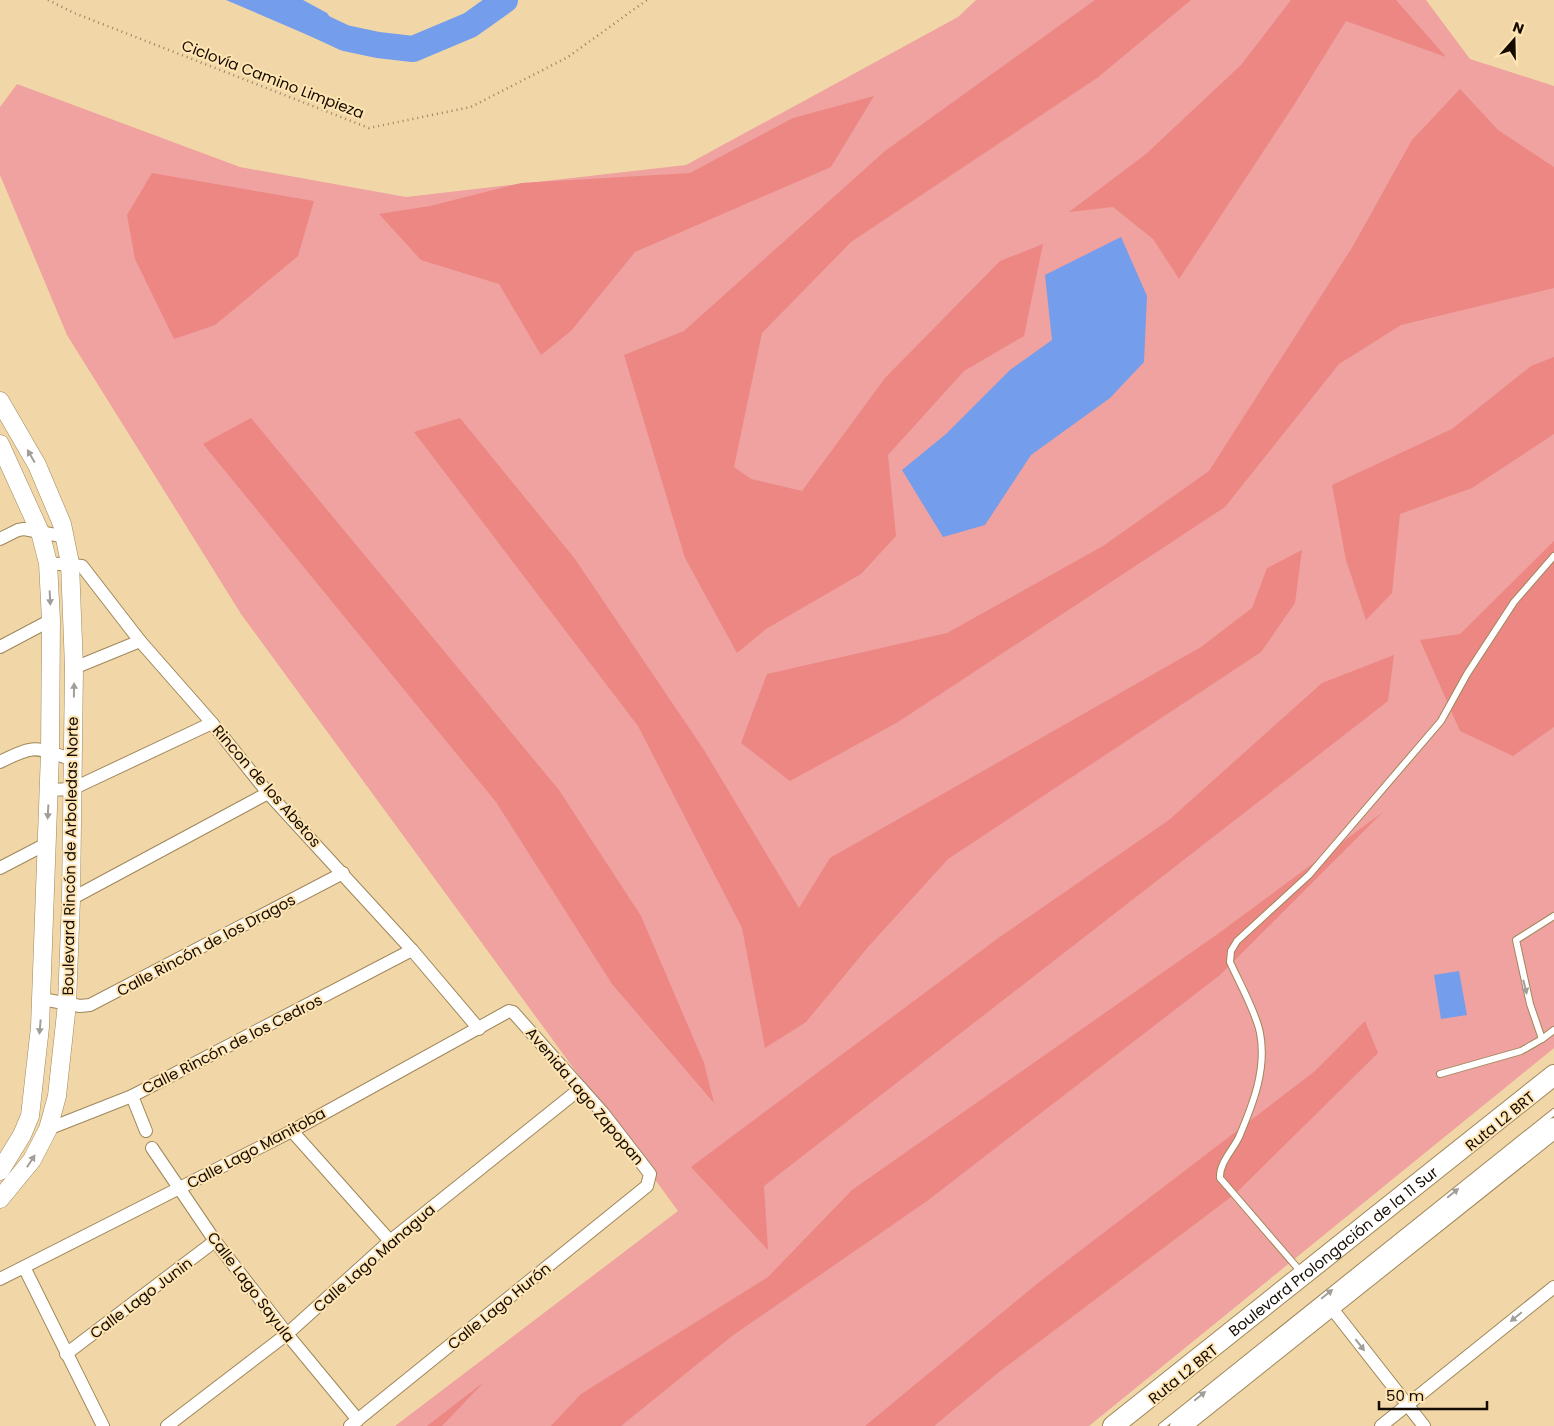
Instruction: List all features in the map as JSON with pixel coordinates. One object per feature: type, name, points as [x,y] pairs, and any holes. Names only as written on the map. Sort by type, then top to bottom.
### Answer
[{"type":"main road","name":"Boulevard Prolongación de la 11 Sur","points":[[1113,1426],[1554,1077]]},
{"type":"main road","points":[[1180,1426],[1554,1128]]},
{"type":"street","name":"Boulevard Rincón de Arboledas Norte","points":[[0,401],[37,465],[66,537],[70,564],[74,668],[74,760],[67,1004],[57,1096],[48,1129],[32,1160],[0,1199]]},
{"type":"street","name":"Boulevard Rincón de Arboledas Norte","points":[[0,444],[40,532],[48,563],[51,620],[50,753],[42,999],[30,1116],[22,1135],[0,1171]]},
{"type":"street","points":[[0,539],[18,530],[66,537]]},
{"type":"street","name":"Rincon de los Abetos","points":[[48,563],[82,566],[140,640],[212,722],[268,793],[412,950],[479,1029]]},
{"type":"street","points":[[0,647],[51,620]]},
{"type":"street","points":[[74,668],[140,640]]},
{"type":"street","points":[[49,790],[72,789],[212,722]]},
{"type":"street","points":[[0,762],[27,748],[38,748],[74,760]]},
{"type":"street","points":[[71,899],[268,793]]},
{"type":"street","points":[[0,868],[46,844]]},
{"type":"street","name":"Calle Rincón de los Dragos","points":[[42,999],[80,1006],[90,1005],[343,873]]},
{"type":"street","name":"Calle Rincón de los Cedros","points":[[48,1129],[132,1096],[412,950]]},
{"type":"street","points":[[44,967],[67,966]]},
{"type":"street","name":"Calle Lago Manitoba","points":[[0,1279],[292,1131],[509,1011]]},
{"type":"street","name":"Avenida Lago Zapopan","points":[[509,1011],[513,1012],[581,1088],[650,1174],[647,1186]]},
{"type":"street","name":"Calle Lago Managua","points":[[167,1426],[287,1334],[390,1241],[581,1088]]},
{"type":"street","points":[[132,1096],[146,1131]]},
{"type":"street","points":[[292,1131],[390,1241]]},
{"type":"street","name":"Calle Lago Sayula","points":[[152,1148],[215,1241],[354,1423]]},
{"type":"street","name":"Calle Lago Hurón","points":[[354,1423],[647,1186]]},
{"type":"street","name":"Calle Lago Junin","points":[[66,1354],[215,1241]]},
{"type":"street","points":[[24,1267],[103,1426]]},
{"type":"street","points":[[1381,1426],[1554,1287]]},
{"type":"street","points":[[1330,1306],[1424,1426]]},
{"type":"lane","points":[[1303,1275],[1220,1178],[1221,1167],[1238,1138],[1260,1083],[1263,1055],[1260,1031],[1230,962],[1232,951],[1237,941],[1309,875],[1441,721],[1467,674],[1514,602],[1554,556]]},
{"type":"lane","points":[[1542,1040],[1530,1004],[1516,940],[1554,916]]},
{"type":"lane","points":[[1440,1074],[1521,1051],[1542,1040],[1554,1030]]},
{"type":"lane","name":"Ruta L2 BRT","points":[[1118,1426],[1554,1077]]},
{"type":"lane","name":"Ruta L2 BRT","points":[[1162,1426],[1554,1112]]},
{"type":"path","name":"Ciclovía Camino Limpieza","points":[[48,0],[74,13],[369,128],[471,107],[568,57],[647,0]]},
{"type":"shaded area","points":[[976,0],[1426,0],[1470,59],[1554,86],[1554,1048],[1089,1426],[395,1426],[678,1211],[241,614],[67,335],[0,175],[0,107],[17,84],[240,167],[406,197],[686,165],[958,17]]},
{"type":"shaded area","points":[[1095,0],[1191,0],[1097,78],[851,242],[762,333],[734,467],[751,479],[802,491],[885,378],[1000,261],[1043,244],[1024,336],[964,371],[888,455],[896,536],[861,574],[766,629],[737,653],[685,558],[624,355],[684,331],[885,151]]},
{"type":"shaded area","points":[[1291,0],[1396,0],[1446,57],[1346,21],[1294,105],[1179,279],[1153,239],[1113,207],[1069,212],[1146,154],[1241,65]]},
{"type":"shaded area","points":[[1460,89],[1498,130],[1554,167],[1554,288],[1401,325],[1339,364],[1225,507],[898,722],[790,781],[741,743],[767,674],[947,633],[1103,546],[1209,471],[1353,246],[1412,140]]},
{"type":"shaded area","points":[[874,96],[831,167],[635,252],[571,331],[541,355],[499,284],[421,260],[379,214],[430,206],[521,183],[690,173],[793,118]]},
{"type":"shaded area","points":[[152,173],[314,201],[298,256],[215,325],[174,339],[135,259],[127,215]]},
{"type":"shaded area","points":[[1554,357],[1554,434],[1472,488],[1400,514],[1392,593],[1366,620],[1346,560],[1332,485],[1452,429],[1531,366]]},
{"type":"shaded area","points":[[251,418],[559,790],[641,916],[704,1063],[714,1103],[612,984],[496,802],[203,444]]},
{"type":"shaded area","points":[[460,418],[575,559],[704,750],[799,908],[830,858],[1201,647],[1252,608],[1267,568],[1302,550],[1295,603],[1261,652],[948,859],[868,947],[806,1022],[765,1048],[742,928],[638,726],[414,432]]},
{"type":"shaded area","points":[[1554,541],[1554,727],[1513,756],[1460,731],[1420,640],[1460,634]]},
{"type":"shaded area","points":[[1394,655],[1388,701],[764,1186],[768,1250],[691,1167],[997,939],[1169,820],[1322,683]]},
{"type":"shaded area","points":[[1383,812],[1220,975],[927,1201],[732,1336],[621,1426],[551,1426],[581,1394],[768,1277],[852,1190],[1219,933]]},
{"type":"shaded area","points":[[1365,1021],[1378,1053],[1235,1194],[999,1372],[934,1426],[865,1426],[1038,1283],[1315,1071]]},
{"type":"shaded area","points":[[484,1382],[442,1426],[427,1426]]},
{"type":"water","points":[[226,0],[303,0],[327,13],[345,38],[324,42]]},
{"type":"water","points":[[1121,237],[1147,296],[1144,362],[1110,398],[1031,455],[985,525],[943,537],[902,470],[946,434],[1010,370],[1052,340],[1045,275]]},
{"type":"water","points":[[1459,971],[1467,1015],[1441,1019],[1434,975]]},
{"type":"waterway","points":[[264,0],[345,38],[378,45],[413,49],[470,25],[505,0]]}]
